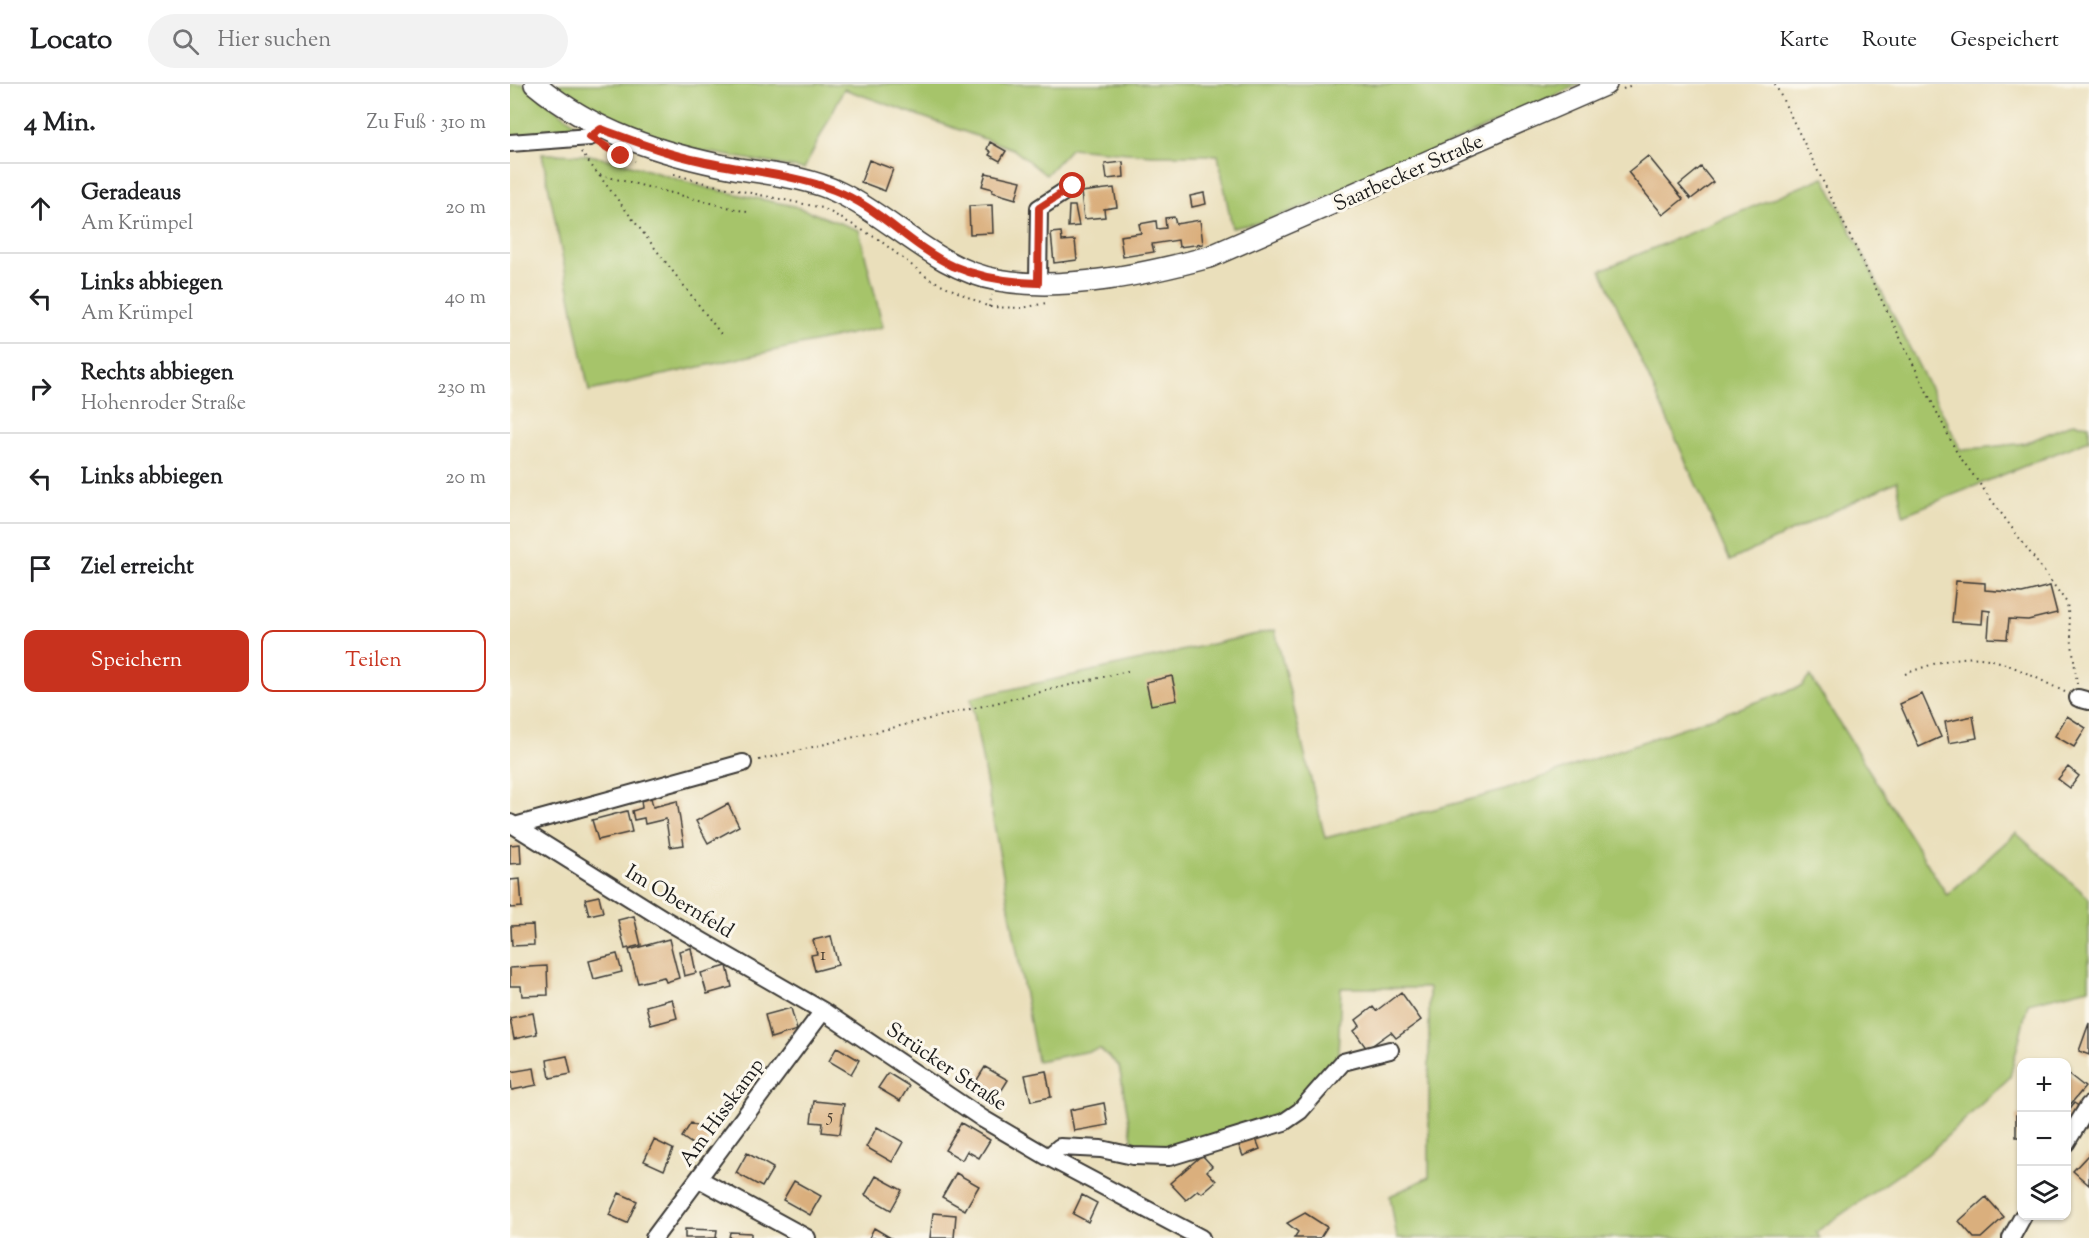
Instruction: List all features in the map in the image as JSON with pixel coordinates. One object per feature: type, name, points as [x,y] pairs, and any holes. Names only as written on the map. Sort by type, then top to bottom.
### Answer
[{"type":"main road","name":"Saarbecker Straße","points":[[535,84],[595,133],[689,159],[820,185],[861,204],[951,265],[996,280],[1038,283],[1160,270],[1209,257],[1609,89]]},
{"type":"street","points":[[510,143],[569,138],[595,133]]},
{"type":"street","points":[[1038,283],[1039,208],[1073,186]]},
{"type":"street","name":"Im Obernfeld","points":[[513,825],[743,763]]},
{"type":"street","name":"Im Obernfeld","points":[[513,825],[667,921],[823,1011]]},
{"type":"street","name":"Strücker Straße","points":[[823,1011],[983,1119],[1048,1157],[1201,1238]]},
{"type":"street","name":"Am Hisskamp","points":[[654,1238],[823,1011]]},
{"type":"street","points":[[1048,1157],[1060,1147],[1101,1149],[1133,1156],[1169,1157],[1284,1122],[1300,1111],[1343,1062],[1390,1050]]},
{"type":"street","points":[[2071,1136],[2089,1105]]},
{"type":"street","points":[[699,1179],[807,1238]]},
{"type":"street","points":[[2010,1238],[2021,1220]]},
{"type":"path","points":[[1609,89],[1634,84]]},
{"type":"path","points":[[1775,84],[1957,453],[2067,603],[2084,700]]},
{"type":"path","points":[[569,138],[721,334]]},
{"type":"path","points":[[613,152],[643,163]]},
{"type":"path","points":[[664,170],[708,184],[823,208],[878,239],[928,278],[989,307],[1022,308],[1054,301]]},
{"type":"path","points":[[600,176],[747,212]]},
{"type":"path","points":[[1905,674],[1941,660],[1974,655],[2006,663],[2084,700]]},
{"type":"path","points":[[743,763],[1132,670]]},
{"type":"green space","points":[[510,84],[523,84],[578,126],[570,132],[510,137]]},
{"type":"green space","points":[[549,84],[1580,84],[1346,191],[1262,222],[1232,228],[1218,155],[1152,155],[1071,148],[1046,175],[1013,149],[844,89],[804,169],[696,150],[606,123]]},
{"type":"green space","points":[[542,154],[589,155],[617,161],[707,188],[794,206],[859,230],[883,327],[589,391]]},
{"type":"green space","points":[[1824,177],[1961,450],[2026,443],[2073,423],[2089,425],[2089,440],[1903,515],[1897,481],[1730,561],[1601,270]]},
{"type":"green space","points":[[1275,630],[1325,838],[1502,791],[1802,686],[1810,676],[1947,895],[2016,833],[2089,898],[2089,988],[2028,1003],[2010,1077],[1927,1155],[1816,1232],[1820,1238],[1397,1238],[1390,1196],[1429,1177],[1429,988],[1341,988],[1338,1054],[1296,1108],[1167,1151],[1134,1150],[1119,1066],[1100,1049],[1037,1061],[971,698]]},
{"type":"building","points":[[990,142],[1006,151],[1000,161],[989,155],[991,152],[987,149]]},
{"type":"building","points":[[1648,156],[1683,199],[1663,215],[1628,172]]},
{"type":"building","points":[[869,160],[893,169],[885,191],[861,182]]},
{"type":"building","points":[[1123,162],[1124,177],[1107,179],[1105,164]]},
{"type":"building","points":[[1701,167],[1713,182],[1691,199],[1679,185]]},
{"type":"building","points":[[986,173],[1021,181],[1016,199],[992,192],[993,189],[982,186]]},
{"type":"building","points":[[1114,188],[1117,207],[1104,209],[1105,217],[1084,219],[1081,192]]},
{"type":"building","points":[[1204,193],[1206,204],[1192,207],[1190,196]]},
{"type":"building","points":[[992,205],[993,233],[970,234],[969,206]]},
{"type":"building","points":[[1069,206],[1075,206],[1079,226],[1068,227]]},
{"type":"building","points":[[1174,217],[1176,224],[1200,220],[1203,244],[1179,247],[1178,240],[1152,244],[1154,252],[1123,257],[1120,236],[1141,233],[1139,224],[1156,221],[1157,229],[1166,228],[1165,218]]},
{"type":"building","points":[[1061,232],[1062,241],[1075,240],[1077,260],[1054,263],[1051,233]]},
{"type":"building","points":[[1956,581],[1985,583],[1985,590],[2022,593],[2050,586],[2057,613],[2028,620],[2009,619],[2007,639],[1988,638],[1990,611],[1983,610],[1982,624],[1952,622]]},
{"type":"building","points":[[1172,676],[1177,700],[1151,705],[1146,682]]},
{"type":"building","points":[[1922,694],[1941,737],[1919,747],[1900,704]]},
{"type":"building","points":[[1973,716],[1977,738],[1949,743],[1945,722]]},
{"type":"building","points":[[2067,716],[2086,728],[2074,747],[2055,736]]},
{"type":"building","points":[[2068,767],[2079,776],[2070,788],[2058,779]]},
{"type":"building","points":[[651,798],[653,807],[677,801],[684,845],[670,847],[666,819],[645,824],[644,818],[634,820],[632,811],[642,808],[641,800]]},
{"type":"building","points":[[728,804],[739,826],[708,843],[696,821]]},
{"type":"building","points":[[627,811],[632,832],[598,840],[592,820]]},
{"type":"building","points":[[520,844],[521,863],[510,864],[510,845]]},
{"type":"building","points":[[520,879],[522,907],[510,908],[510,880]]},
{"type":"building","points":[[599,896],[603,912],[589,915],[585,899]]},
{"type":"building","points":[[634,916],[641,945],[625,949],[618,920]]},
{"type":"building","points":[[533,925],[534,945],[512,946],[511,926]]},
{"type":"building","points":[[831,936],[838,965],[815,971],[811,955],[817,954],[813,940]]},
{"type":"building","points":[[669,939],[679,978],[666,982],[664,977],[638,983],[629,950]]},
{"type":"building","points":[[691,948],[696,973],[684,976],[679,951]]},
{"type":"building","points":[[617,954],[622,972],[594,979],[589,961]]},
{"type":"building","points":[[547,966],[548,995],[522,996],[521,986],[510,986],[510,968]]},
{"type":"building","points":[[727,966],[732,987],[707,994],[701,973]]},
{"type":"building","points":[[1401,992],[1421,1020],[1396,1038],[1391,1032],[1367,1049],[1354,1031],[1360,1026],[1356,1020],[1373,1007],[1376,1011]]},
{"type":"building","points":[[672,999],[677,1018],[651,1025],[646,1006]]},
{"type":"building","points":[[791,1008],[797,1030],[771,1038],[765,1015]]},
{"type":"building","points":[[533,1013],[537,1034],[514,1039],[510,1018]]},
{"type":"building","points":[[2089,1023],[2089,1055],[2079,1051]]},
{"type":"building","points":[[837,1047],[859,1060],[851,1074],[829,1061]]},
{"type":"building","points":[[567,1056],[571,1074],[550,1078],[547,1060]]},
{"type":"building","points":[[985,1067],[1008,1080],[995,1101],[972,1088]]},
{"type":"building","points":[[534,1068],[537,1085],[512,1090],[510,1072]]},
{"type":"building","points":[[1046,1071],[1051,1097],[1031,1101],[1025,1075]]},
{"type":"building","points":[[888,1073],[909,1086],[900,1101],[878,1088]]},
{"type":"building","points":[[2071,1076],[2085,1087],[2071,1104]]},
{"type":"building","points":[[814,1101],[844,1104],[840,1134],[822,1132],[823,1123],[811,1122]]},
{"type":"building","points":[[1104,1103],[1108,1125],[1074,1131],[1070,1110]]},
{"type":"building","points":[[2074,1103],[2083,1109],[2073,1124],[2071,1123],[2071,1107]]},
{"type":"building","points":[[691,1123],[710,1136],[701,1150],[682,1137]]},
{"type":"building","points":[[961,1123],[990,1140],[979,1158],[967,1151],[962,1160],[945,1150]]},
{"type":"building","points":[[877,1127],[903,1142],[892,1162],[866,1147]]},
{"type":"building","points":[[1254,1134],[1260,1149],[1243,1156],[1237,1141]]},
{"type":"building","points":[[654,1140],[673,1149],[664,1170],[644,1161]]},
{"type":"building","points":[[747,1153],[773,1168],[762,1187],[736,1173]]},
{"type":"building","points":[[2089,1154],[2089,1185],[2073,1171]]},
{"type":"building","points":[[1202,1155],[1212,1166],[1207,1171],[1216,1181],[1202,1193],[1198,1190],[1186,1200],[1170,1183]]},
{"type":"building","points":[[956,1173],[979,1186],[965,1210],[942,1197]]},
{"type":"building","points":[[876,1176],[902,1190],[891,1210],[865,1195]]},
{"type":"building","points":[[794,1181],[821,1196],[810,1215],[783,1200]]},
{"type":"building","points":[[619,1193],[637,1201],[627,1223],[609,1215]]},
{"type":"building","points":[[1082,1195],[1097,1203],[1088,1222],[1073,1214]]},
{"type":"building","points":[[1986,1197],[2004,1217],[1981,1238],[1974,1238],[1959,1221]]},
{"type":"building","points":[[933,1213],[956,1215],[954,1238],[930,1238]]},
{"type":"building","points":[[1305,1213],[1327,1227],[1320,1238],[1294,1238],[1298,1232],[1287,1223]]},
{"type":"building","points":[[874,1228],[891,1238],[869,1238]]},
{"type":"building","points":[[685,1229],[717,1230],[716,1238],[685,1238]]},
{"type":"building","points":[[730,1232],[751,1233],[751,1238],[729,1238]]},
{"type":"route","points":[[621,156],[590,137],[601,129],[667,153],[820,185],[861,204],[951,265],[975,274],[1010,282],[1038,283],[1039,208],[1073,186]]}]
